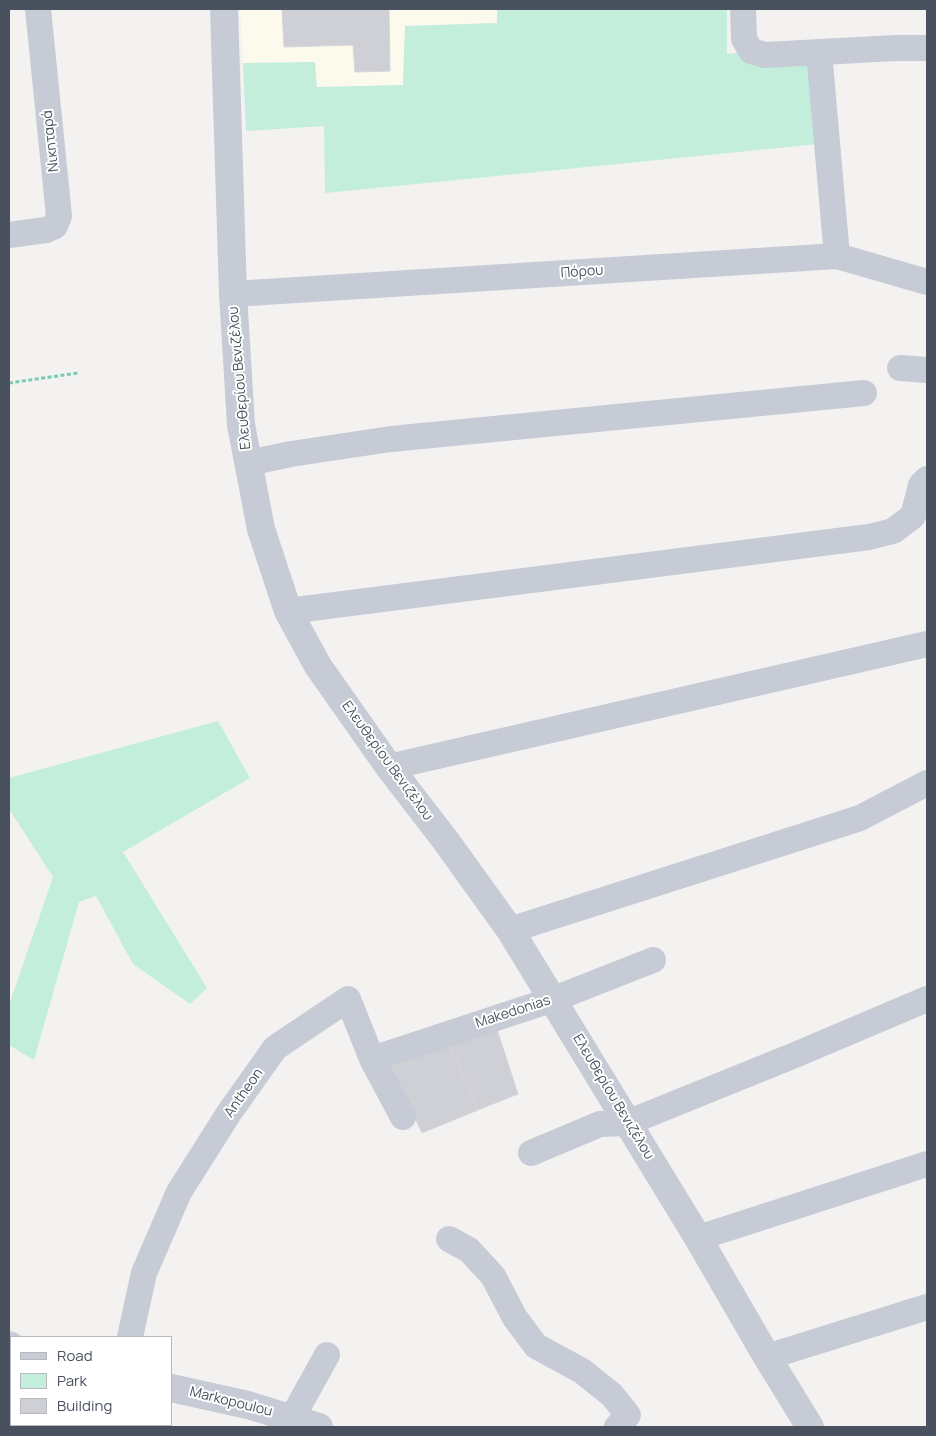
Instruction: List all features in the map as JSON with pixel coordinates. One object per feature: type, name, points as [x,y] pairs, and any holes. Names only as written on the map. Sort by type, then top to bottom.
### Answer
[{"type":"street","name":"Νικηταρά","points":[[9,235],[46,230],[55,226],[59,216],[38,9]]},
{"type":"street","name":"Ελευθερίου Βενιζέλου","points":[[224,9],[233,294],[241,425],[260,530],[288,611],[318,666],[389,767],[446,841],[510,930],[554,999],[810,1427]]},
{"type":"street","points":[[743,9],[744,39],[751,51],[765,55],[927,48]]},
{"type":"street","points":[[819,52],[837,256]]},
{"type":"street","name":"Πόρου","points":[[233,294],[837,256],[927,282]]},
{"type":"street","points":[[900,368],[927,370]]},
{"type":"street","points":[[248,463],[291,454],[391,439],[864,393]]},
{"type":"street","points":[[288,611],[868,537],[893,531],[913,516],[921,485],[927,479]]},
{"type":"street","points":[[389,767],[927,644]]},
{"type":"street","points":[[510,930],[860,818],[927,783]]},
{"type":"street","name":"Makedonias","points":[[372,1059],[554,999],[653,960]]},
{"type":"street","name":"Antheon","points":[[130,1336],[144,1273],[179,1192],[229,1114],[275,1048],[348,999],[372,1059],[403,1117]]},
{"type":"street","points":[[531,1153],[600,1124],[628,1123],[927,999]]},
{"type":"street","points":[[698,1238],[927,1164]]},
{"type":"street","points":[[449,1239],[469,1250],[493,1276],[515,1318],[536,1346],[582,1371],[612,1395],[628,1415],[617,1427]]},
{"type":"street","points":[[767,1357],[927,1307]]},
{"type":"street","points":[[291,1423],[327,1355]]},
{"type":"street","name":"Markopoulou","points":[[172,1388],[248,1405],[291,1423],[319,1427]]},
{"type":"path","points":[[9,383],[78,373]]},
{"type":"shaded area","points":[[240,9],[497,9],[497,23],[405,26],[403,85],[316,87],[315,62],[243,63]]},
{"type":"green space","points":[[497,9],[727,9],[727,54],[811,45],[819,144],[325,193],[324,126],[246,131],[243,63],[315,62],[317,87],[403,85],[405,26],[497,23]]},
{"type":"green space","points":[[218,721],[250,778],[123,852],[207,988],[190,1004],[133,964],[96,896],[79,902],[34,1060],[9,1045],[9,1005],[53,877],[9,809],[9,778]]},
{"type":"building","points":[[282,9],[389,9],[390,71],[355,72],[353,45],[284,47]]},
{"type":"building","points":[[496,1026],[518,1094],[478,1110],[449,1043]]},
{"type":"building","points":[[449,1043],[478,1110],[422,1133],[391,1067]]}]
